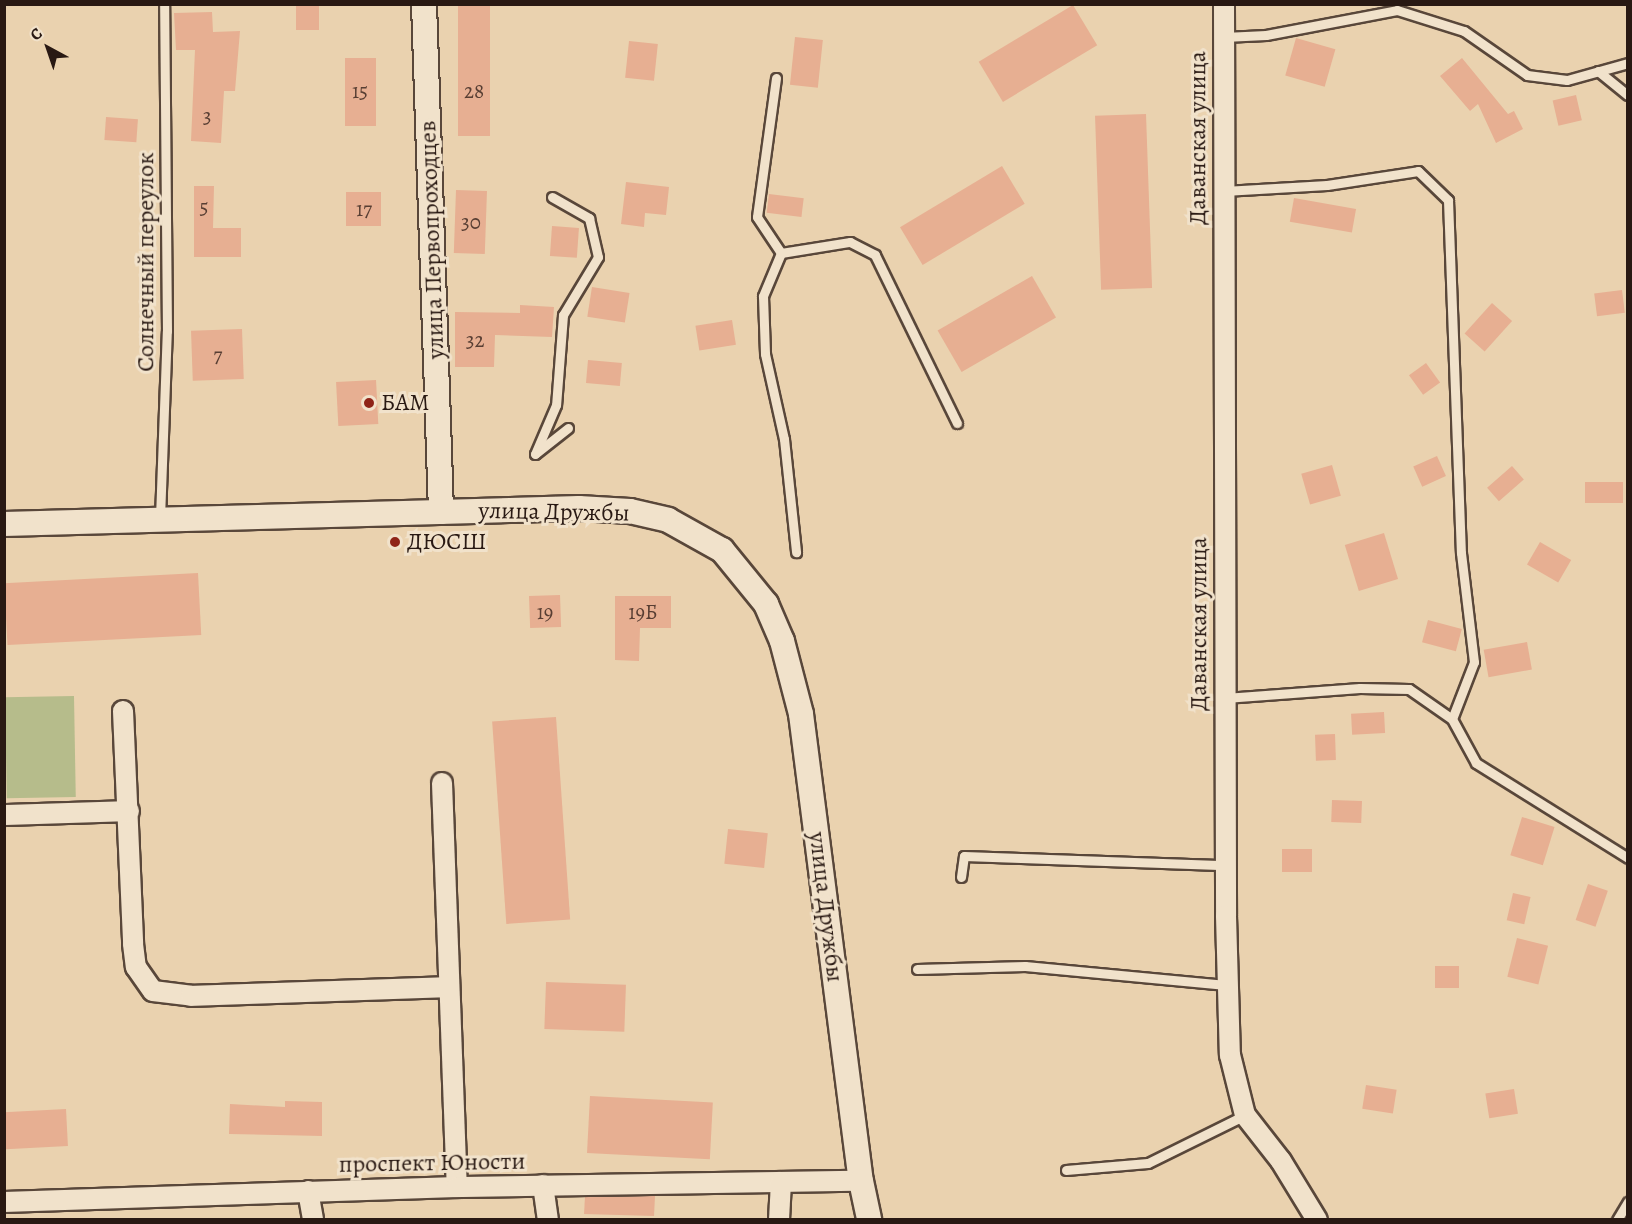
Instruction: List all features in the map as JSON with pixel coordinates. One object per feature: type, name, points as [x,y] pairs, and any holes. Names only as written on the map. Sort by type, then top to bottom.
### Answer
[{"type":"street","name":"улица Первопроходцев","points":[[424,4],[441,512]]},
{"type":"street","name":"Даванская улица","points":[[1224,4],[1225,698],[1227,985],[1230,1055],[1245,1115],[1281,1161],[1317,1220]]},
{"type":"street","name":"улица Дружбы","points":[[4,524],[579,508],[650,515],[684,527],[722,550],[759,593],[782,641],[801,714],[861,1180],[869,1220]]},
{"type":"street","points":[[123,711],[134,955],[145,983],[158,994],[449,987]]},
{"type":"street","points":[[442,783],[457,1187]]},
{"type":"street","points":[[4,815],[129,811]]},
{"type":"street","name":"проспект Юности","points":[[4,1202],[457,1187],[861,1180]]},
{"type":"street","points":[[779,1220],[781,1182]]},
{"type":"street","points":[[543,1185],[548,1220]]},
{"type":"street","points":[[308,1191],[313,1220]]},
{"type":"lane","name":"Солнечный переулок","points":[[160,519],[167,331],[164,4]]},
{"type":"lane","points":[[1224,37],[1266,34],[1397,10],[1464,31],[1527,75],[1567,80],[1628,63]]},
{"type":"lane","points":[[1598,71],[1628,95]]},
{"type":"lane","points":[[776,78],[757,217],[781,253]]},
{"type":"lane","points":[[1224,191],[1327,185],[1418,171],[1448,200],[1461,553],[1474,662],[1452,719]]},
{"type":"lane","points":[[552,197],[589,218],[598,257],[563,315],[556,405],[535,454],[568,428]]},
{"type":"lane","points":[[781,253],[850,242],[875,255],[957,423]]},
{"type":"lane","points":[[781,253],[763,296],[765,354],[784,439],[796,552]]},
{"type":"lane","points":[[1225,698],[1360,688],[1409,690],[1452,719],[1476,763],[1628,858]]},
{"type":"lane","points":[[961,877],[964,856],[1226,865]]},
{"type":"lane","points":[[917,969],[1024,966],[1227,985]]},
{"type":"lane","points":[[1066,1170],[1148,1163],[1245,1115]]},
{"type":"lane","points":[[1617,1220],[1628,1202]]},
{"type":"green space","points":[[74,696],[76,797],[7,798],[5,697]]},
{"type":"building","points":[[296,4],[319,4],[319,30],[296,30]]},
{"type":"building","points":[[458,4],[490,4],[490,136],[458,136]]},
{"type":"building","points":[[1073,5],[1097,45],[1003,102],[979,62]]},
{"type":"building","points":[[212,12],[213,32],[240,31],[235,91],[224,91],[221,143],[191,141],[195,50],[176,50],[174,13]]},
{"type":"building","points":[[795,37],[823,40],[818,88],[790,85]]},
{"type":"building","points":[[1296,38],[1335,49],[1325,87],[1285,75]]},
{"type":"building","points":[[629,41],[658,44],[654,81],[625,78]]},
{"type":"building","points":[[345,58],[376,58],[376,126],[345,126]]},
{"type":"building","points":[[1462,58],[1508,114],[1514,111],[1523,129],[1496,143],[1478,104],[1470,111],[1440,76]]},
{"type":"building","points":[[1576,95],[1582,120],[1558,126],[1553,100]]},
{"type":"building","points":[[1146,114],[1152,288],[1101,290],[1095,116]]},
{"type":"building","points":[[106,117],[138,119],[136,142],[104,140]]},
{"type":"building","points":[[1002,166],[1025,204],[923,265],[900,227]]},
{"type":"building","points":[[626,182],[669,187],[666,215],[645,213],[644,227],[621,224]]},
{"type":"building","points":[[194,186],[214,186],[213,228],[241,228],[241,257],[194,257]]},
{"type":"building","points":[[456,190],[487,191],[485,254],[454,253]]},
{"type":"building","points":[[346,192],[381,192],[381,226],[346,226]]},
{"type":"building","points":[[769,194],[804,198],[801,217],[767,213]]},
{"type":"building","points":[[1294,198],[1356,209],[1352,233],[1290,222]]},
{"type":"building","points":[[552,226],[579,228],[577,258],[550,256]]},
{"type":"building","points":[[1032,276],[1056,318],[962,372],[938,331]]},
{"type":"building","points":[[592,287],[630,293],[625,323],[587,317]]},
{"type":"building","points":[[1622,290],[1625,313],[1597,316],[1594,293]]},
{"type":"building","points":[[1492,303],[1512,321],[1485,352],[1465,333]]},
{"type":"building","points":[[520,305],[554,307],[552,337],[495,335],[494,367],[455,367],[455,312],[520,313]]},
{"type":"building","points":[[732,320],[736,345],[699,350],[695,326]]},
{"type":"building","points":[[242,329],[244,379],[193,381],[191,331]]},
{"type":"building","points":[[588,360],[622,363],[620,386],[586,383]]},
{"type":"building","points":[[1426,363],[1440,382],[1423,395],[1409,375]]},
{"type":"building","points":[[376,380],[378,424],[338,426],[336,382]]},
{"type":"building","points":[[1437,456],[1446,476],[1422,487],[1413,467]]},
{"type":"building","points":[[1332,465],[1341,496],[1310,505],[1301,474]]},
{"type":"building","points":[[1512,466],[1524,480],[1499,501],[1487,488]]},
{"type":"building","points":[[1585,482],[1623,482],[1623,503],[1585,503]]},
{"type":"building","points":[[1384,533],[1398,579],[1359,591],[1345,545]]},
{"type":"building","points":[[1540,542],[1571,560],[1558,583],[1527,565]]},
{"type":"building","points":[[198,573],[201,635],[8,645],[4,583]]},
{"type":"building","points":[[560,595],[561,627],[530,628],[529,596]]},
{"type":"building","points":[[615,596],[671,596],[671,628],[640,628],[639,661],[615,660]]},
{"type":"building","points":[[1428,620],[1462,629],[1456,651],[1422,642]]},
{"type":"building","points":[[1527,642],[1532,670],[1489,677],[1484,650]]},
{"type":"building","points":[[1384,712],[1385,733],[1352,735],[1351,714]]},
{"type":"building","points":[[556,717],[570,920],[506,924],[492,721]]},
{"type":"building","points":[[1335,734],[1336,760],[1316,761],[1315,735]]},
{"type":"building","points":[[1332,800],[1362,801],[1361,823],[1331,822]]},
{"type":"building","points":[[1522,817],[1555,827],[1543,865],[1510,855]]},
{"type":"building","points":[[728,829],[768,833],[764,868],[724,864]]},
{"type":"building","points":[[1282,849],[1312,849],[1312,872],[1282,872]]},
{"type":"building","points":[[1588,884],[1608,891],[1595,927],[1576,920]]},
{"type":"building","points":[[1513,893],[1531,897],[1524,924],[1507,920]]},
{"type":"building","points":[[1517,938],[1548,946],[1538,985],[1507,977]]},
{"type":"building","points":[[1435,966],[1459,966],[1459,988],[1435,988]]},
{"type":"building","points":[[546,982],[626,985],[624,1032],[544,1029]]},
{"type":"building","points":[[1366,1085],[1397,1090],[1393,1114],[1362,1109]]},
{"type":"building","points":[[1514,1089],[1518,1114],[1489,1118],[1485,1094]]},
{"type":"building","points":[[590,1096],[713,1102],[710,1159],[587,1153]]},
{"type":"building","points":[[285,1101],[322,1102],[322,1136],[229,1134],[230,1104],[285,1107]]},
{"type":"building","points":[[66,1109],[68,1146],[6,1149],[4,1112]]},
{"type":"building","points":[[655,1196],[654,1216],[584,1214],[585,1197]]},
{"type":"place","name":"БАМ","points":[[369,403]]},
{"type":"place","name":"ДЮСШ","points":[[395,542]]}]
